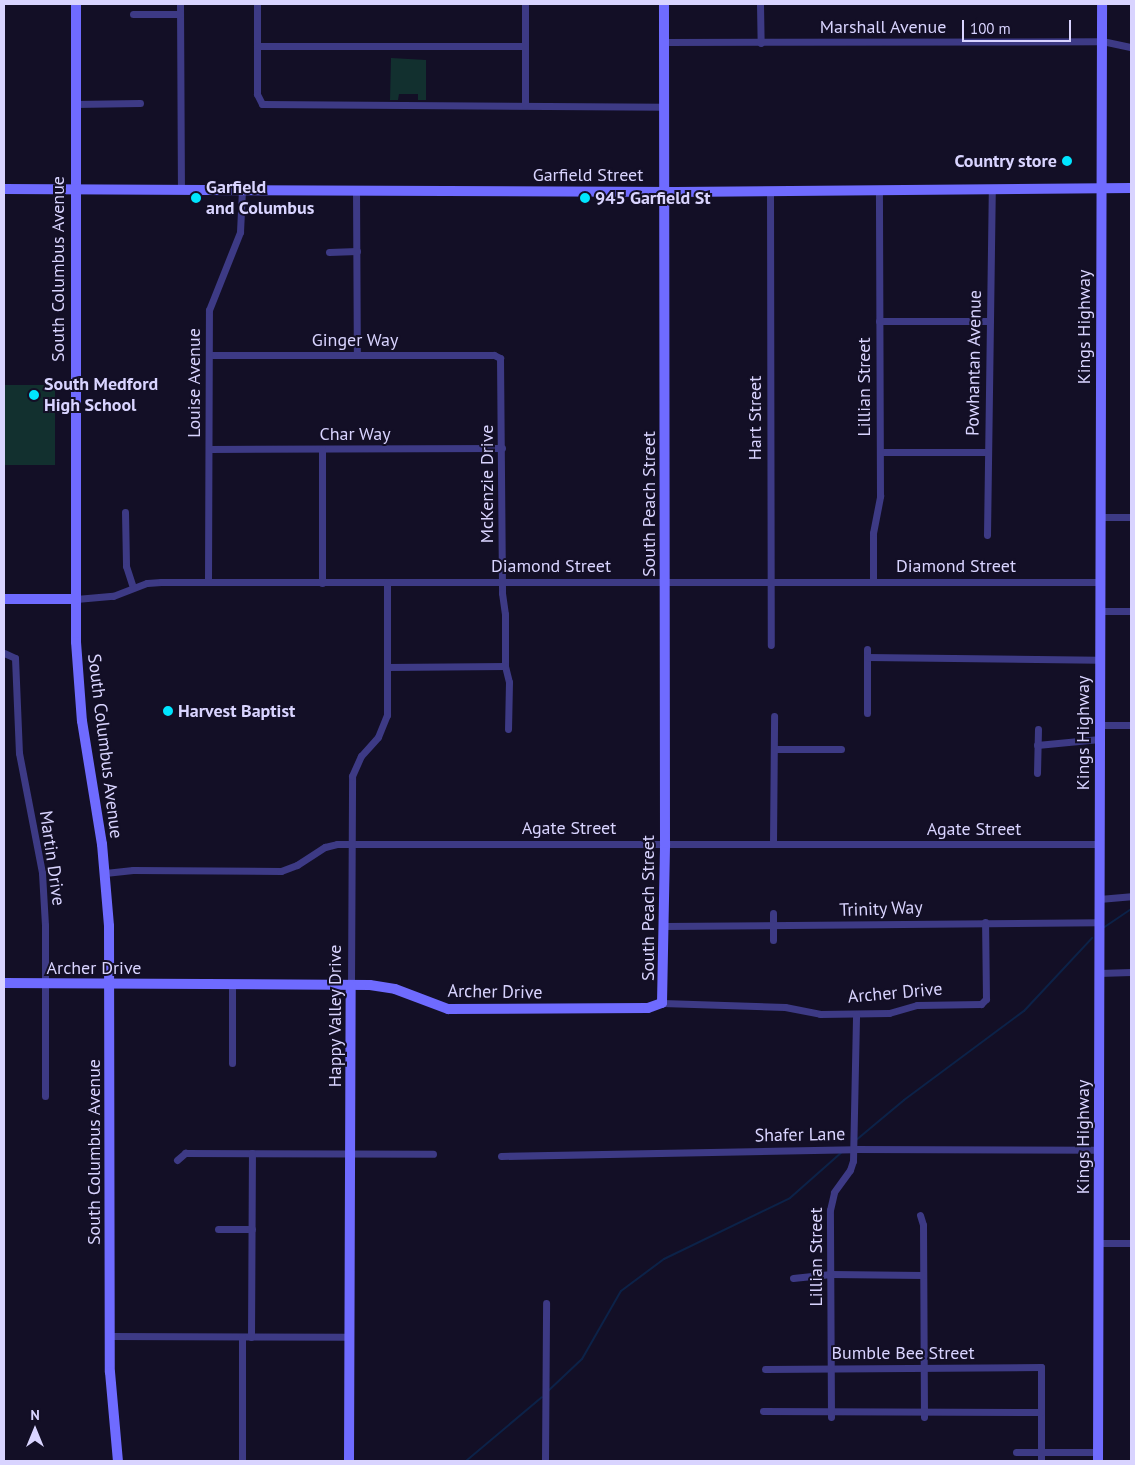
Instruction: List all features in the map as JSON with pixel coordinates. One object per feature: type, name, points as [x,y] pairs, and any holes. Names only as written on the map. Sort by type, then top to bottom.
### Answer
[{"type":"street","name":"South Columbus Avenue","points":[[76,4],[74,189],[76,599],[82,721],[105,873],[110,984],[109,1336],[118,1461]]},
{"type":"street","points":[[180,4],[181,189]]},
{"type":"street","points":[[257,4],[257,94],[262,104],[665,107]]},
{"type":"street","points":[[525,4],[525,105]]},
{"type":"street","name":"South Peach Street","points":[[662,1003],[665,843],[666,192],[664,4]]},
{"type":"street","points":[[760,4],[761,43]]},
{"type":"street","name":"Kings Highway","points":[[1098,1457],[1100,739],[1098,660],[1101,517],[1102,4]]},
{"type":"street","points":[[133,14],[180,14]]},
{"type":"street","name":"Marshall Avenue","points":[[664,42],[1102,41],[1131,47]]},
{"type":"street","points":[[257,46],[525,46]]},
{"type":"street","points":[[75,104],[140,103]]},
{"type":"street","name":"Garfield Street","points":[[4,189],[770,192],[1131,188]]},
{"type":"street","name":"Louise Avenue","points":[[208,582],[210,303],[240,232],[242,189]]},
{"type":"street","points":[[356,189],[357,355]]},
{"type":"street","name":"Lillian Street","points":[[873,582],[873,533],[880,496],[879,191]]},
{"type":"street","name":"Powhantan Avenue","points":[[987,535],[986,452],[990,412],[992,191]]},
{"type":"street","name":"Hart Street","points":[[770,192],[771,645]]},
{"type":"street","points":[[329,252],[357,251]]},
{"type":"street","points":[[879,321],[990,321]]},
{"type":"street","name":"Ginger Way","points":[[209,356],[494,355],[500,358]]},
{"type":"street","name":"McKenzie Drive","points":[[500,358],[502,582],[505,666],[509,682],[508,729]]},
{"type":"street","name":"Char Way","points":[[209,449],[502,448]]},
{"type":"street","points":[[322,449],[322,583]]},
{"type":"street","points":[[880,452],[986,452]]},
{"type":"street","points":[[125,512],[126,566],[133,587]]},
{"type":"street","points":[[1101,517],[1131,517]]},
{"type":"street","name":"Diamond Street","points":[[4,599],[76,599],[113,596],[133,587],[161,582],[1100,582]]},
{"type":"street","name":"Happy Valley Drive","points":[[349,1461],[352,776],[361,756],[378,737],[386,722],[388,667],[387,582]]},
{"type":"street","points":[[1100,612],[1131,611]]},
{"type":"street","points":[[867,649],[867,713]]},
{"type":"street","name":"Martin Drive","points":[[4,653],[13,655],[19,754],[42,873],[45,983],[45,1096]]},
{"type":"street","points":[[867,657],[1098,660]]},
{"type":"street","points":[[388,667],[505,666]]},
{"type":"street","points":[[773,843],[774,716]]},
{"type":"street","points":[[1099,725],[1131,724]]},
{"type":"street","points":[[1037,773],[1038,729]]},
{"type":"street","points":[[1037,745],[1100,739]]},
{"type":"street","points":[[774,749],[841,749]]},
{"type":"street","name":"Agate Street","points":[[105,873],[133,870],[282,871],[297,865],[325,847],[351,843],[1100,844]]},
{"type":"street","points":[[1100,899],[1131,896]]},
{"type":"street","points":[[773,913],[773,940]]},
{"type":"street","name":"Archer Drive","points":[[4,983],[351,985],[395,989],[448,1009],[648,1008],[662,1003],[785,1006],[820,1014],[889,1013],[917,1005],[963,1005],[985,1001],[985,922]]},
{"type":"street","name":"Trinity Way","points":[[664,926],[1099,922]]},
{"type":"street","points":[[1100,973],[1131,972]]},
{"type":"street","points":[[232,985],[232,1063]]},
{"type":"street","name":"Lillian Street","points":[[831,1414],[831,1201],[834,1192],[850,1170],[853,1149],[856,1014]]},
{"type":"street","name":"Shafer Lane","points":[[501,1156],[853,1149],[1099,1150]]},
{"type":"street","points":[[177,1160],[185,1153],[433,1154]]},
{"type":"street","points":[[251,1337],[252,1153]]},
{"type":"street","points":[[920,1215],[923,1275],[924,1415]]},
{"type":"street","points":[[218,1230],[252,1229]]},
{"type":"street","points":[[1099,1243],[1131,1243]]},
{"type":"street","points":[[793,1278],[831,1274],[923,1275]]},
{"type":"street","points":[[545,1461],[546,1304]]},
{"type":"street","points":[[109,1336],[350,1337]]},
{"type":"street","points":[[242,1337],[242,1461]]},
{"type":"street","name":"Bumble Bee Street","points":[[765,1369],[1041,1367],[1041,1412]]},
{"type":"street","points":[[763,1411],[924,1415],[1041,1412],[1041,1461]]},
{"type":"street","points":[[1016,1452],[1041,1452],[1098,1457]]},
{"type":"green space","points":[[391,58],[426,60],[426,100],[418,100],[418,94],[399,94],[398,100],[390,100]]},
{"type":"green space","points":[[4,385],[55,385],[55,465],[4,465]]},
{"type":"waterway","points":[[1103,928],[1131,909]]},
{"type":"waterway","points":[[855,1141],[904,1100],[1024,1011],[1092,938]]},
{"type":"waterway","points":[[547,1392],[582,1359],[621,1291],[664,1259],[790,1198],[842,1152]]},
{"type":"waterway","points":[[466,1461],[542,1397]]},
{"type":"place","name":"Country store","points":[[1067,161]]},
{"type":"place","name":"Garfield and Columbus","points":[[196,198]]},
{"type":"place","name":"945 Garfield St","points":[[585,198]]},
{"type":"place","name":"South Medford High School","points":[[34,395]]},
{"type":"place","name":"Harvest Baptist","points":[[168,711]]}]
